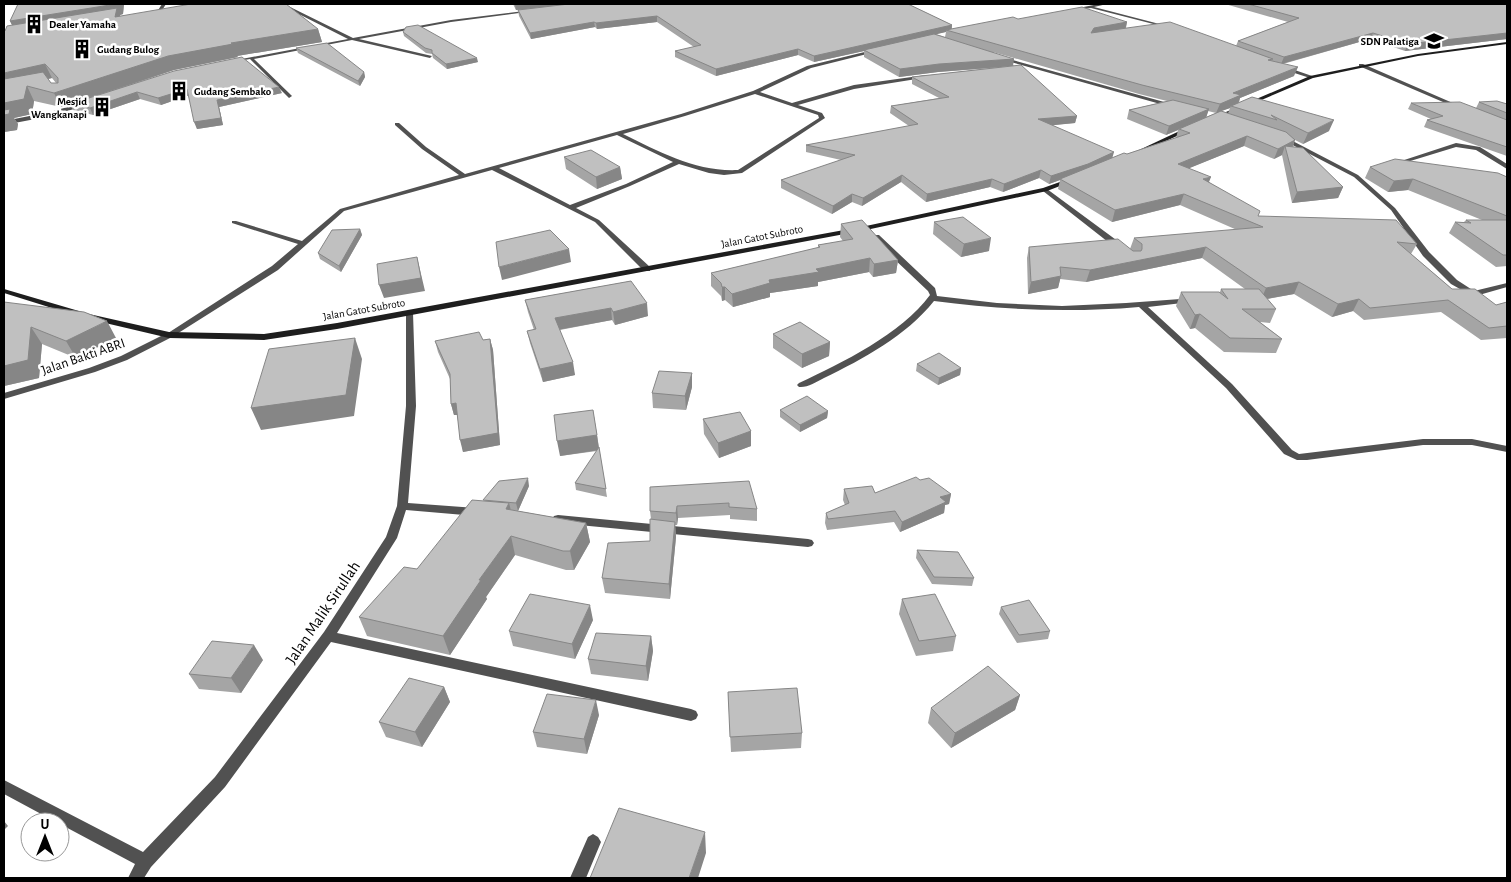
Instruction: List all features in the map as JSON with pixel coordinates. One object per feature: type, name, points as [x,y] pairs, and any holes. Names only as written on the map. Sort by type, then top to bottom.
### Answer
[{"type":"main road","points":[[150,12],[167,9]]},
{"type":"main road","points":[[1209,118],[1217,118],[1312,77],[1361,65],[1418,55],[1507,43]]},
{"type":"main road","points":[[1129,156],[1192,128]]},
{"type":"main road","name":"Jalan Gatot Subroto","points":[[4,292],[87,316],[169,335],[272,336],[409,313],[866,228],[1045,190],[1080,177]]},
{"type":"street","points":[[159,11],[164,4]]},
{"type":"street","points":[[281,4],[352,39],[430,57]]},
{"type":"street","points":[[1064,12],[1105,4]]},
{"type":"street","points":[[1090,7],[1172,28]]},
{"type":"street","points":[[222,63],[458,20],[539,10]]},
{"type":"street","points":[[1146,29],[1164,26]]},
{"type":"street","name":"Jalan Bakti ABRI","points":[[4,396],[92,370],[124,358],[169,335],[275,268],[342,210],[465,177],[755,92],[809,68],[882,49]]},
{"type":"street","points":[[997,56],[1183,109]]},
{"type":"street","points":[[251,58],[288,96]]},
{"type":"street","points":[[1275,65],[1312,77]]},
{"type":"street","points":[[1361,65],[1468,110]]},
{"type":"street","points":[[1016,69],[1035,67]]},
{"type":"street","points":[[790,106],[854,87],[929,77]]},
{"type":"street","points":[[617,133],[679,162],[727,174],[740,172],[822,118],[820,114],[790,106],[755,92]]},
{"type":"street","points":[[4,123],[52,114],[94,101]]},
{"type":"street","points":[[1217,118],[1226,120]]},
{"type":"street","points":[[397,124],[424,148],[465,177]]},
{"type":"street","points":[[1277,136],[1356,176],[1393,209],[1426,254],[1454,282],[1482,299]]},
{"type":"street","points":[[1384,167],[1456,145],[1478,148],[1507,167]]},
{"type":"street","points":[[570,146],[579,150]]},
{"type":"street","points":[[570,207],[628,185],[679,162]]},
{"type":"street","points":[[492,168],[598,221],[647,269]]},
{"type":"street","points":[[1356,176],[1366,173]]},
{"type":"street","points":[[1045,190],[1127,253]]},
{"type":"street","points":[[234,222],[304,244]]},
{"type":"street","points":[[1396,226],[1406,226]]},
{"type":"street","points":[[802,385],[857,358],[882,343],[933,298],[932,290],[866,228]]},
{"type":"street","points":[[1473,294],[1507,285]]},
{"type":"street","points":[[933,298],[973,304],[1034,308],[1142,306],[1201,299]]},
{"type":"street","points":[[1142,306],[1229,386],[1288,452],[1297,456],[1307,457],[1423,442],[1472,442],[1507,449]]},
{"type":"street","name":"Jalan Malik Sirullah","points":[[136,878],[145,861],[220,782],[328,636],[391,538],[402,506],[411,406],[409,313]]},
{"type":"street","points":[[402,506],[488,513]]},
{"type":"street","points":[[546,518],[808,543]]},
{"type":"street","points":[[328,636],[691,715]]},
{"type":"street","points":[[4,787],[145,861]]},
{"type":"street","points":[[578,878],[593,842]]},
{"type":"building","points":[[18,4],[116,4],[10,21]]},
{"type":"building","points":[[191,4],[286,4],[318,29],[231,43],[233,44],[168,56],[54,93],[27,86],[24,99],[4,103],[4,79],[43,72],[51,83],[58,83],[58,78],[45,64],[4,73],[4,31],[7,26],[117,8],[115,17]]},
{"type":"building","points":[[569,4],[908,4],[952,25],[814,56],[798,49],[716,69],[675,51],[701,45],[657,16],[594,22],[530,33],[518,10]]},
{"type":"building","points":[[1248,4],[1507,4],[1507,33],[1408,44],[1373,33],[1284,57],[1238,41],[1299,18]]},
{"type":"building","points":[[1082,7],[1127,22],[1094,28],[1091,33],[1170,22],[1273,59],[1268,60],[1298,67],[1233,93],[1241,95],[1220,104],[1142,85],[946,30],[1013,17],[1018,19]]},
{"type":"building","points":[[418,25],[477,58],[446,64],[432,53],[432,50],[425,48],[403,32],[406,27]]},
{"type":"building","points":[[934,34],[1014,59],[939,64],[900,69],[864,50]]},
{"type":"building","points":[[327,43],[364,72],[358,81],[296,48]]},
{"type":"building","points":[[242,57],[279,87],[217,100],[221,118],[194,122],[187,89],[158,98],[137,92],[90,108],[70,104],[174,71]]},
{"type":"building","points":[[1021,65],[1077,116],[1038,119],[1114,152],[1088,164],[1051,176],[1041,170],[1004,184],[992,179],[927,194],[902,175],[863,198],[852,194],[833,206],[781,180],[855,155],[806,145],[918,124],[891,106],[949,97],[912,77]]},
{"type":"building","points":[[1252,97],[1334,120],[1308,133],[1271,115],[1277,120],[1231,106]]},
{"type":"building","points":[[1173,100],[1209,109],[1169,126],[1129,110]]},
{"type":"building","points":[[1497,101],[1507,104],[1507,113],[1479,102]]},
{"type":"building","points":[[1460,102],[1507,120],[1507,147],[1427,120],[1443,116],[1411,103]]},
{"type":"building","points":[[10,109],[9,114],[4,115],[4,110]]},
{"type":"building","points":[[1221,111],[1286,132],[1295,140],[1278,149],[1247,136],[1178,164],[1211,177],[1203,179],[1260,211],[1258,216],[1396,220],[1417,244],[1397,242],[1452,289],[1475,289],[1496,305],[1507,302],[1507,326],[1489,328],[1448,300],[1370,308],[1359,299],[1338,304],[1299,282],[1266,288],[1206,247],[1090,270],[1060,267],[1061,276],[1031,282],[1029,247],[1118,239],[1133,251],[1141,251],[1142,244],[1134,238],[1263,227],[1184,194],[1115,210],[1060,179],[1124,153],[1127,154],[1190,133],[1179,129]]},
{"type":"building","points":[[1285,146],[1303,148],[1343,187],[1297,192]]},
{"type":"building","points":[[591,150],[620,167],[596,177],[564,157]]},
{"type":"building","points":[[1395,159],[1498,173],[1507,177],[1507,216],[1413,179],[1394,181],[1370,167]]},
{"type":"building","points":[[963,217],[991,238],[964,244],[934,222]]},
{"type":"building","points":[[862,220],[898,260],[874,264],[870,258],[816,269],[819,272],[769,280],[770,283],[732,294],[725,287],[722,287],[721,283],[711,273],[820,247],[818,245],[853,239],[841,224]]},
{"type":"building","points":[[1466,220],[1507,220],[1507,255],[1503,255],[1455,222],[1471,223]]},
{"type":"building","points":[[360,229],[339,266],[318,253],[332,230]]},
{"type":"building","points":[[550,230],[569,249],[499,267],[496,242]]},
{"type":"building","points":[[417,257],[421,278],[379,285],[377,264]]},
{"type":"building","points":[[631,281],[647,303],[613,312],[611,308],[555,318],[573,362],[540,369],[527,331],[536,329],[525,300]]},
{"type":"building","points":[[1221,289],[1259,289],[1276,309],[1242,309],[1282,339],[1230,338],[1200,314],[1195,315],[1181,292],[1219,292],[1228,299]]},
{"type":"building","points":[[4,302],[84,312],[107,321],[66,341],[31,327],[28,360],[4,366]]},
{"type":"building","points":[[800,322],[830,342],[802,354],[773,334]]},
{"type":"building","points":[[479,332],[483,340],[490,339],[498,433],[460,440],[456,403],[451,404],[450,374],[435,341]]},
{"type":"building","points":[[355,338],[346,395],[251,408],[269,349]]},
{"type":"building","points":[[939,353],[961,368],[939,378],[917,364]]},
{"type":"building","points":[[659,371],[692,373],[685,396],[652,393]]},
{"type":"building","points":[[807,396],[828,411],[800,425],[780,410]]},
{"type":"building","points":[[593,410],[597,435],[557,441],[554,415]]},
{"type":"building","points":[[740,412],[751,431],[718,443],[703,419]]},
{"type":"building","points":[[599,447],[606,489],[575,483]]},
{"type":"building","points":[[916,477],[920,480],[929,478],[951,494],[940,497],[946,502],[902,522],[895,511],[828,519],[826,513],[849,503],[844,489],[872,486],[875,493]]},
{"type":"building","points":[[528,478],[516,503],[483,500],[499,481]]},
{"type":"building","points":[[749,481],[757,509],[729,507],[729,503],[677,506],[676,513],[650,511],[650,487]]},
{"type":"building","points":[[472,500],[509,503],[506,509],[586,523],[570,551],[563,551],[511,536],[479,580],[481,580],[443,636],[359,617],[404,567],[417,569]]},
{"type":"building","points":[[650,519],[675,522],[669,584],[602,578],[608,543],[650,541]]},
{"type":"building","points":[[917,550],[958,552],[974,578],[934,577]]},
{"type":"building","points":[[530,594],[590,605],[572,644],[509,631]]},
{"type":"building","points":[[935,594],[956,636],[919,641],[902,599]]},
{"type":"building","points":[[1029,600],[1050,631],[1019,635],[1001,607]]},
{"type":"building","points":[[596,633],[651,636],[646,666],[588,659]]},
{"type":"building","points":[[212,641],[254,645],[231,678],[189,674]]},
{"type":"building","points":[[988,666],[1020,695],[955,733],[931,708]]},
{"type":"building","points":[[409,678],[444,687],[415,732],[379,722]]},
{"type":"building","points":[[797,688],[802,733],[730,737],[728,692]]},
{"type":"building","points":[[547,694],[596,700],[584,739],[533,732]]},
{"type":"building","points":[[619,808],[705,832],[689,878],[590,878]]},
{"type":"place","name":"Dealer Yamaha","points":[[34,24]]},
{"type":"place","name":"SDN Palatiga","points":[[1434,41]]},
{"type":"place","name":"Gudang Bulog","points":[[82,49]]},
{"type":"place","name":"Gudang Sembako","points":[[179,91]]},
{"type":"place","name":"Mesjid Wangkanapi","points":[[102,107]]}]
